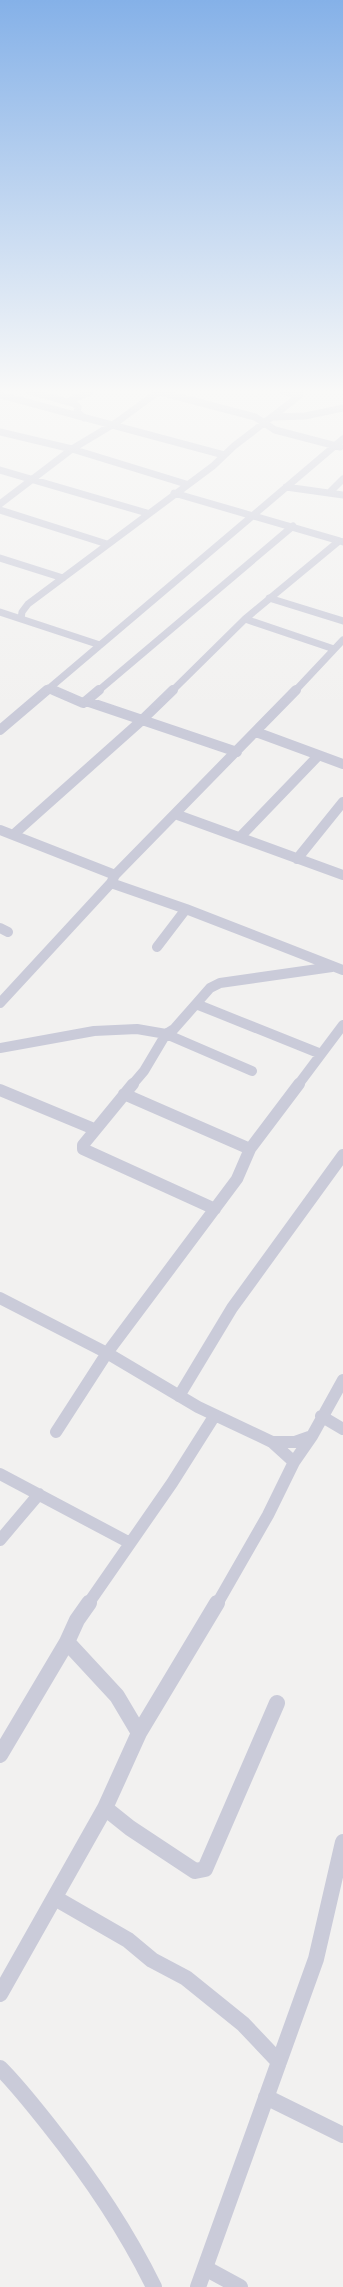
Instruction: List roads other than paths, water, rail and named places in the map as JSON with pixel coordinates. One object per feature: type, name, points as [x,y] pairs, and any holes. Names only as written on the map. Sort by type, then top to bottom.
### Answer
[{"type":"street","points":[[95,498],[147,513]]},
{"type":"street","points":[[21,619],[22,612],[28,604],[168,498]]},
{"type":"street","points":[[191,498],[341,541]]},
{"type":"street","points":[[0,730],[273,498]]},
{"type":"street","points":[[0,510],[107,544]]},
{"type":"street","points":[[48,688],[83,703],[293,526]]},
{"type":"street","points":[[13,835],[141,721],[245,619],[341,541]]},
{"type":"street","points":[[0,558],[63,578]]},
{"type":"street","points":[[269,598],[343,621]]},
{"type":"street","points":[[0,612],[100,645]]},
{"type":"street","points":[[245,619],[334,649]]},
{"type":"street","points":[[0,1003],[113,879],[175,814],[238,752],[343,640]]},
{"type":"street","points":[[86,701],[141,721],[238,752]]},
{"type":"street","points":[[256,732],[318,756],[342,762]]},
{"type":"street","points":[[241,836],[318,756]]},
{"type":"street","points":[[297,859],[343,802]]},
{"type":"street","points":[[175,814],[241,836],[297,859],[343,875]]},
{"type":"street","points":[[0,830],[186,909],[339,969]]},
{"type":"street","points":[[157,947],[186,909]]},
{"type":"street","points":[[215,1209],[85,1151],[83,1145],[94,1129],[144,1071],[166,1034],[174,1029],[210,988],[220,983],[339,969]]},
{"type":"street","points":[[196,1004],[321,1054]]},
{"type":"street","points":[[56,1432],[107,1353],[237,1179],[245,1157],[250,1149],[343,1025]]},
{"type":"street","points":[[0,1048],[94,1031],[121,1028],[137,1029],[166,1034],[252,1071]]},
{"type":"street","points":[[0,1090],[94,1129]]},
{"type":"street","points":[[124,1094],[250,1149]]},
{"type":"street","points":[[179,1396],[232,1308],[343,1156]]},
{"type":"street","points":[[0,1298],[107,1353],[179,1396],[272,1442],[294,1462]]},
{"type":"street","points":[[0,1994],[105,1808],[139,1733],[268,1515],[294,1462],[312,1436],[321,1416],[343,1380]]},
{"type":"street","points":[[0,1755],[67,1642],[77,1620],[172,1484],[216,1415]]},
{"type":"street","points":[[321,1416],[343,1429]]},
{"type":"street","points":[[272,1442],[295,1442],[312,1436]]},
{"type":"street","points":[[0,1474],[130,1543]]},
{"type":"street","points":[[0,1540],[39,1494]]},
{"type":"street","points":[[67,1642],[117,1696],[139,1733]]},
{"type":"street","points":[[105,1808],[130,1828],[194,1871],[205,1869],[277,1703]]},
{"type":"street","points":[[198,2287],[316,1959],[343,1842]]},
{"type":"street","points":[[55,1898],[128,1940],[152,1960],[186,1978],[243,2024],[279,2062]]},
{"type":"street","points":[[0,2068],[24,2094],[97,2188],[123,2227],[154,2287]]},
{"type":"street","points":[[266,2097],[343,2135]]},
{"type":"street","points":[[205,2268],[240,2287]]}]
